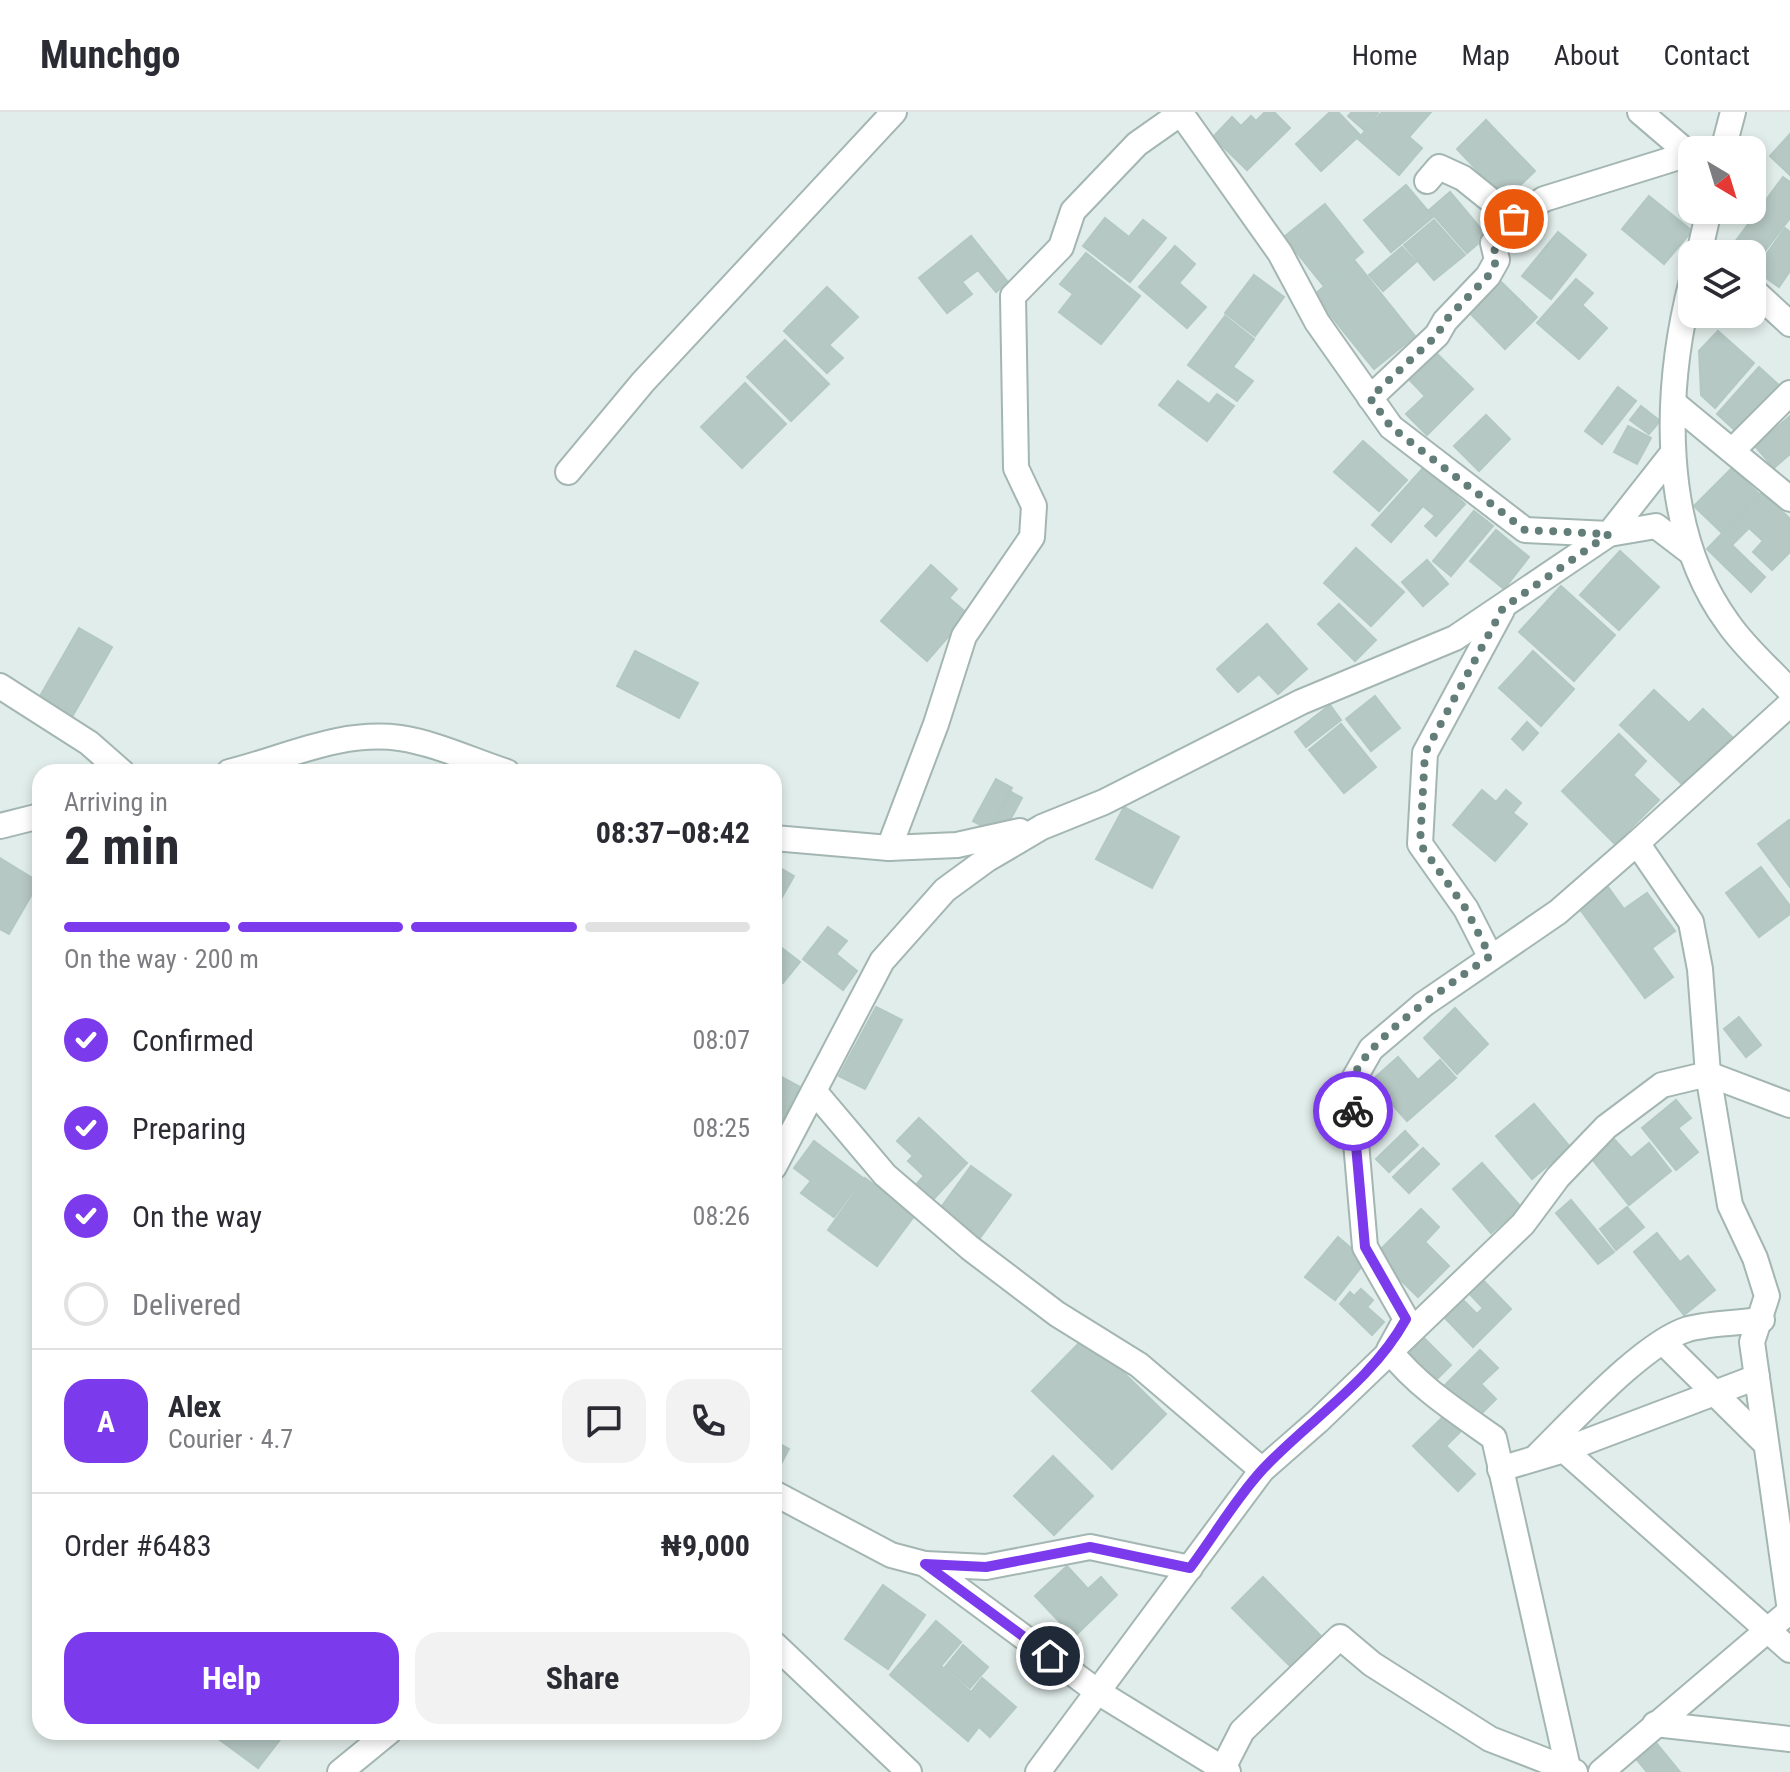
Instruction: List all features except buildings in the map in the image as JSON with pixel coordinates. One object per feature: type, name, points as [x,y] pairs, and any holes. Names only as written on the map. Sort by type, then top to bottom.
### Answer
[{"type":"street","points":[[568,472],[643,382],[894,112]]},
{"type":"street","points":[[889,848],[936,724],[964,636],[1032,537],[1034,506],[1016,468],[1013,296],[1061,247],[1073,211],[1137,144],[1180,112],[1280,253],[1317,322],[1391,427],[1525,530],[1609,534],[1656,526],[1690,552]]},
{"type":"street","points":[[1640,112],[1678,143]]},
{"type":"street","points":[[1727,136],[1733,112]]},
{"type":"street","points":[[1370,398],[1437,335],[1445,321],[1488,276],[1497,260],[1493,243],[1514,219],[1544,199],[1678,157]]},
{"type":"street","points":[[1427,181],[1439,167],[1463,178],[1514,219]]},
{"type":"street","points":[[1766,302],[1790,324]]},
{"type":"street","points":[[1683,328],[1672,454],[1690,552],[1727,623],[1790,691]]},
{"type":"street","points":[[1733,450],[1790,393]]},
{"type":"street","points":[[1675,404],[1790,499]]},
{"type":"street","points":[[782,1152],[882,961],[915,920],[945,890],[986,860],[1042,827],[1104,802],[1301,702],[1455,638],[1609,534],[1672,454]]},
{"type":"street","points":[[1490,956],[1466,909],[1420,844],[1425,753],[1503,608]]},
{"type":"street","points":[[0,686],[89,743],[113,764]]},
{"type":"street","points":[[1389,1350],[1406,1319],[1365,1247],[1351,1084],[1371,1049],[1424,1004],[1558,912],[1790,704]]},
{"type":"street","points":[[253,764],[294,750],[353,739],[400,738],[482,764]]},
{"type":"street","points":[[0,826],[32,818]]},
{"type":"street","points":[[782,839],[889,848],[957,845],[1042,827]]},
{"type":"street","points":[[1601,1772],[1790,1611],[1752,1342],[1762,1320],[1767,1296],[1755,1258],[1730,1205],[1708,1074],[1700,969],[1691,922],[1637,843]]},
{"type":"street","points":[[1038,1772],[1262,1470],[1318,1421],[1523,1224],[1558,1177],[1606,1127],[1662,1085],[1708,1074],[1790,1105]]},
{"type":"street","points":[[814,1091],[885,1175],[970,1248],[1057,1314],[1139,1365],[1262,1470]]},
{"type":"street","points":[[1533,1459],[1625,1372],[1663,1342],[1688,1329],[1762,1320]]},
{"type":"street","points":[[1663,1342],[1766,1444]]},
{"type":"street","points":[[1389,1350],[1404,1369],[1439,1400],[1494,1438],[1566,1771]]},
{"type":"street","points":[[1500,1469],[1564,1450],[1713,1391],[1757,1377]]},
{"type":"street","points":[[1564,1450],[1790,1650]]},
{"type":"street","points":[[782,1497],[891,1555],[925,1564],[986,1567],[1090,1547],[1190,1568]]},
{"type":"street","points":[[925,1564],[1098,1692],[1224,1771],[1242,1731],[1340,1637],[1372,1664],[1490,1739],[1566,1771]]},
{"type":"street","points":[[782,1652],[909,1772]]},
{"type":"street","points":[[1655,1724],[1790,1739]]},
{"type":"street","points":[[353,1768],[381,1740]]},
{"type":"way so far","points":[[1353,1111],[1351,1084],[1371,1049],[1424,1004],[1490,956],[1466,909],[1420,844],[1425,753],[1503,608],[1609,534],[1525,530],[1391,427],[1370,398],[1437,335],[1445,321],[1488,276],[1497,260],[1493,243],[1514,219]]},
{"type":"route","points":[[1050,1656],[925,1564],[986,1567],[1090,1547],[1128,1558],[1190,1568],[1262,1470],[1318,1421],[1389,1350],[1406,1319],[1365,1247],[1353,1111]]}]
